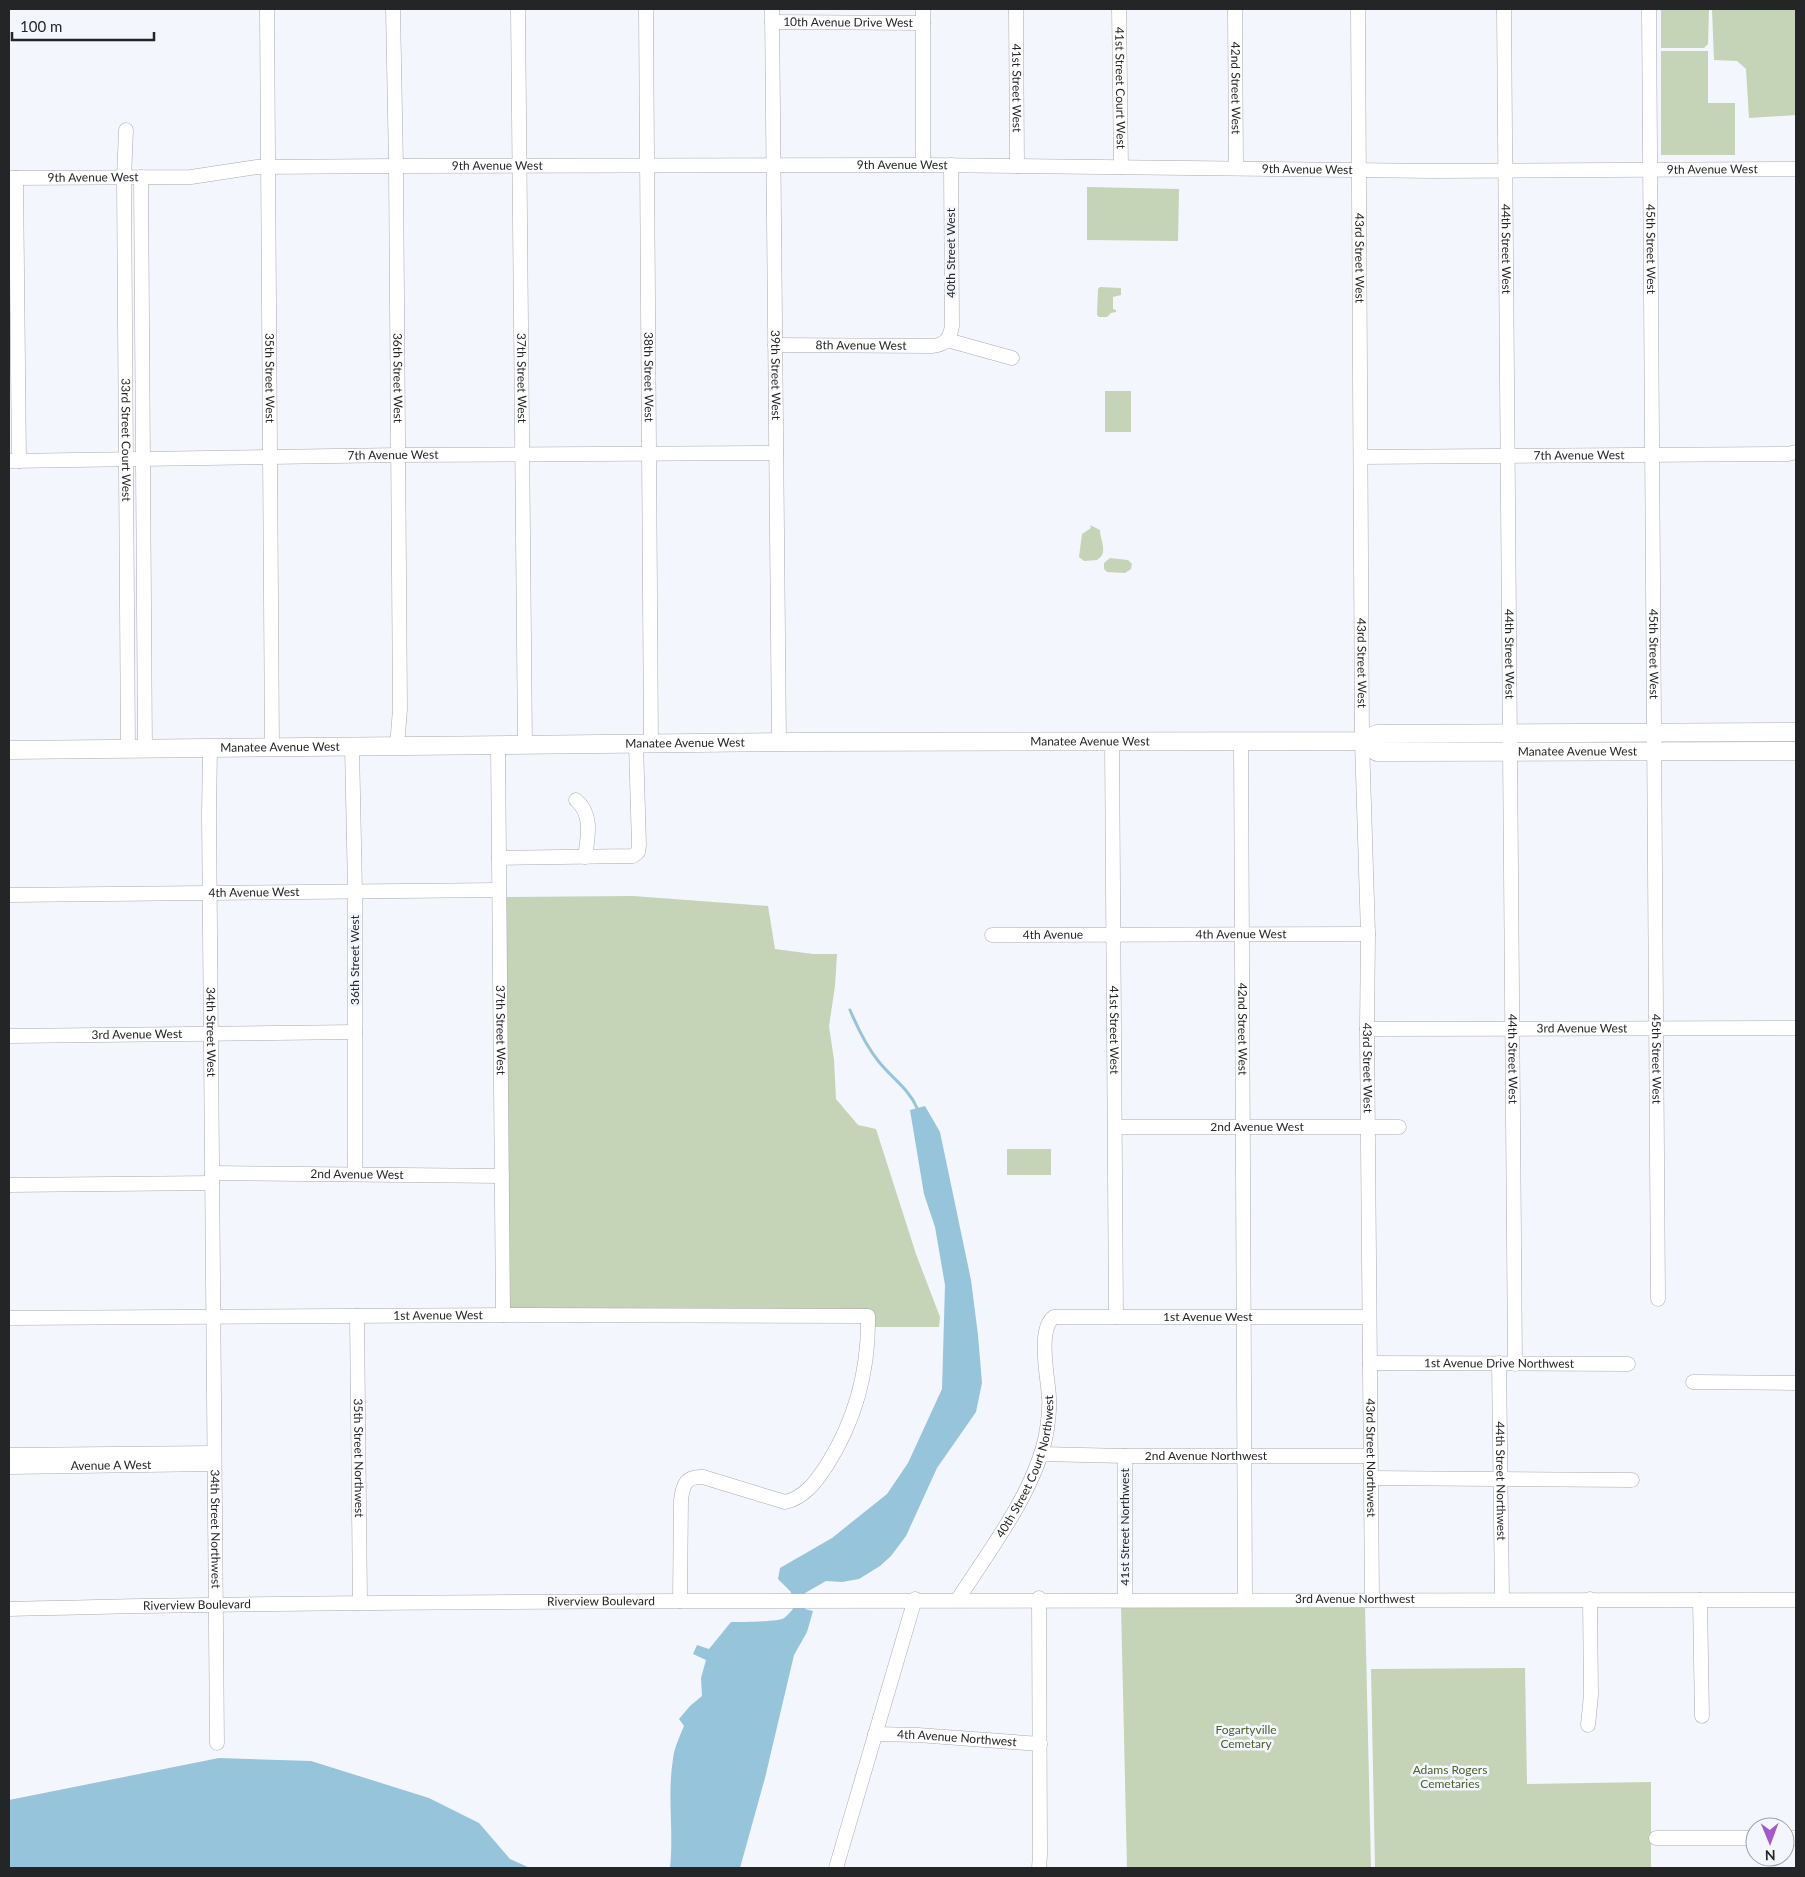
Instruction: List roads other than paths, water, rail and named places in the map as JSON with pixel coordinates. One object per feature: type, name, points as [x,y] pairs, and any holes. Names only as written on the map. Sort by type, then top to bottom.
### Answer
[{"type":"main road","name":"Manatee Avenue West","points":[[9,750],[780,742],[1362,741],[1377,734],[1796,732]]},
{"type":"main road","name":"Manatee Avenue West","points":[[1362,741],[1378,752],[1796,750]]},
{"type":"street","name":"35th Street West","points":[[267,9],[272,747]]},
{"type":"street","name":"36th Street West","points":[[393,9],[399,455],[400,709],[397,746]]},
{"type":"street","name":"37th Street West","points":[[518,9],[525,746]]},
{"type":"street","name":"38th Street West","points":[[585,857],[633,856],[638,852],[639,845],[644,744],[649,454],[646,9]]},
{"type":"street","name":"41st Street West","points":[[1016,9],[1017,166]]},
{"type":"street","name":"41st Street Court West","points":[[1119,9],[1121,167]]},
{"type":"street","name":"42nd Street West","points":[[1235,9],[1236,168]]},
{"type":"street","name":"43rd Street West","points":[[1358,9],[1362,741],[1368,934],[1369,1317]]},
{"type":"street","name":"44th Street West","points":[[1504,9],[1515,1364]]},
{"type":"street","name":"45th Street West","points":[[1649,9],[1658,1299]]},
{"type":"street","name":"10th Avenue Drive West","points":[[772,15],[923,16]]},
{"type":"street","name":"39th Street West","points":[[772,15],[780,742]]},
{"type":"street","points":[[923,16],[923,165]]},
{"type":"street","name":"33rd Street Court West","points":[[126,130],[124,178],[125,459],[137,749]]},
{"type":"street","name":"9th Avenue West","points":[[12,178],[191,177],[268,166],[950,165],[1360,170],[1796,169]]},
{"type":"street","name":"40th Street West","points":[[947,340],[951,334],[952,326],[950,165]]},
{"type":"street","name":"33rd Street Court West","points":[[137,749],[143,460],[141,177]]},
{"type":"street","points":[[12,178],[14,461]]},
{"type":"street","points":[[947,340],[1012,358]]},
{"type":"street","name":"8th Avenue West","points":[[775,345],[932,346],[940,345],[947,340]]},
{"type":"street","name":"7th Avenue West","points":[[1361,457],[1788,454],[1796,452]]},
{"type":"street","name":"7th Avenue West","points":[[14,461],[143,460],[269,456],[776,453]]},
{"type":"street","name":"41st Street West","points":[[1112,741],[1116,1318]]},
{"type":"street","name":"42nd Street West","points":[[1241,741],[1245,1598]]},
{"type":"street","name":"37th Street West","points":[[498,746],[503,1315]]},
{"type":"street","name":"36th Street West","points":[[352,747],[355,891],[356,1174]]},
{"type":"street","name":"34th Street West","points":[[210,748],[210,1033],[213,1316]]},
{"type":"street","points":[[499,858],[585,857],[587,815],[584,806],[576,800]]},
{"type":"street","name":"4th Avenue West","points":[[9,895],[499,890]]},
{"type":"street","name":"4th Avenue West","points":[[1113,935],[1368,934]]},
{"type":"street","name":"4th Avenue","points":[[992,935],[1113,935]]},
{"type":"street","name":"3rd Avenue West","points":[[1367,1029],[1796,1028]]},
{"type":"street","name":"3rd Avenue West","points":[[9,1036],[355,1032]]},
{"type":"street","name":"2nd Avenue West","points":[[1115,1127],[1399,1127]]},
{"type":"street","name":"2nd Avenue West","points":[[9,1185],[356,1174],[502,1176]]},
{"type":"street","name":"1st Avenue West","points":[[9,1318],[503,1315],[868,1316],[866,1366],[854,1411],[838,1447],[808,1490],[794,1500],[785,1502],[703,1477],[691,1478],[684,1484],[681,1500],[680,1601]]},
{"type":"street","name":"34th Street Northwest","points":[[213,1316],[217,1743]]},
{"type":"street","name":"35th Street Northwest","points":[[356,1316],[360,1602]]},
{"type":"street","name":"1st Avenue West","points":[[1049,1320],[1061,1316],[1116,1318],[1369,1317]]},
{"type":"street","name":"43rd Street Northwest","points":[[1369,1317],[1372,1598]]},
{"type":"street","name":"40th Street Court Northwest","points":[[958,1599],[1011,1517],[1041,1454],[1049,1412],[1045,1339],[1049,1320]]},
{"type":"street","name":"1st Avenue Drive Northwest","points":[[1370,1363],[1628,1364]]},
{"type":"street","name":"44th Street Northwest","points":[[1499,1364],[1502,1598]]},
{"type":"street","points":[[1693,1382],[1796,1383]]},
{"type":"street","name":"2nd Avenue Northwest","points":[[1041,1454],[1244,1457],[1370,1456]]},
{"type":"street","name":"Avenue A West","points":[[9,1455],[214,1458]]},
{"type":"street","name":"41st Street Northwest","points":[[1125,1456],[1125,1598]]},
{"type":"street","name":"Avenue A West","points":[[9,1467],[214,1458]]},
{"type":"street","points":[[1370,1478],[1632,1480]]},
{"type":"street","points":[[1039,1598],[1039,1868]]},
{"type":"street","name":"3rd Avenue Northwest","points":[[915,1599],[1502,1598],[1796,1600]]},
{"type":"street","points":[[836,1868],[915,1599]]},
{"type":"street","name":"Riverview Boulevard","points":[[9,1609],[215,1603],[915,1599]]},
{"type":"street","points":[[1588,1725],[1591,1695],[1590,1599]]},
{"type":"street","points":[[1700,1600],[1702,1716]]},
{"type":"street","name":"4th Avenue Northwest","points":[[875,1734],[918,1735],[1040,1744]]},
{"type":"street","points":[[1656,1838],[1745,1838]]},
{"type":"water","points":[[925,1106],[940,1132],[971,1280],[982,1383],[976,1412],[937,1468],[906,1536],[891,1556],[880,1566],[859,1579],[842,1582],[826,1581],[805,1593],[805,1609],[813,1611],[807,1632],[794,1655],[765,1778],[740,1868],[670,1868],[671,1773],[677,1742],[684,1726],[679,1719],[702,1696],[701,1678],[706,1660],[693,1654],[697,1645],[709,1649],[731,1622],[781,1619],[793,1609],[791,1592],[778,1579],[780,1568],[832,1538],[887,1494],[908,1463],[942,1389],[945,1285],[935,1227],[924,1194],[910,1110]]},
{"type":"water","points":[[219,1758],[311,1761],[429,1798],[479,1823],[510,1859],[530,1868],[9,1868],[9,1800]]},
{"type":"waterway","points":[[850,1010],[870,1050],[910,1095],[917,1108]]},
{"type":"park label","name":"Fogartyville Cemetary","points":[[1246,1737]]},
{"type":"park label","name":"Adams Rogers Cemetaries","points":[[1450,1777]]}]
